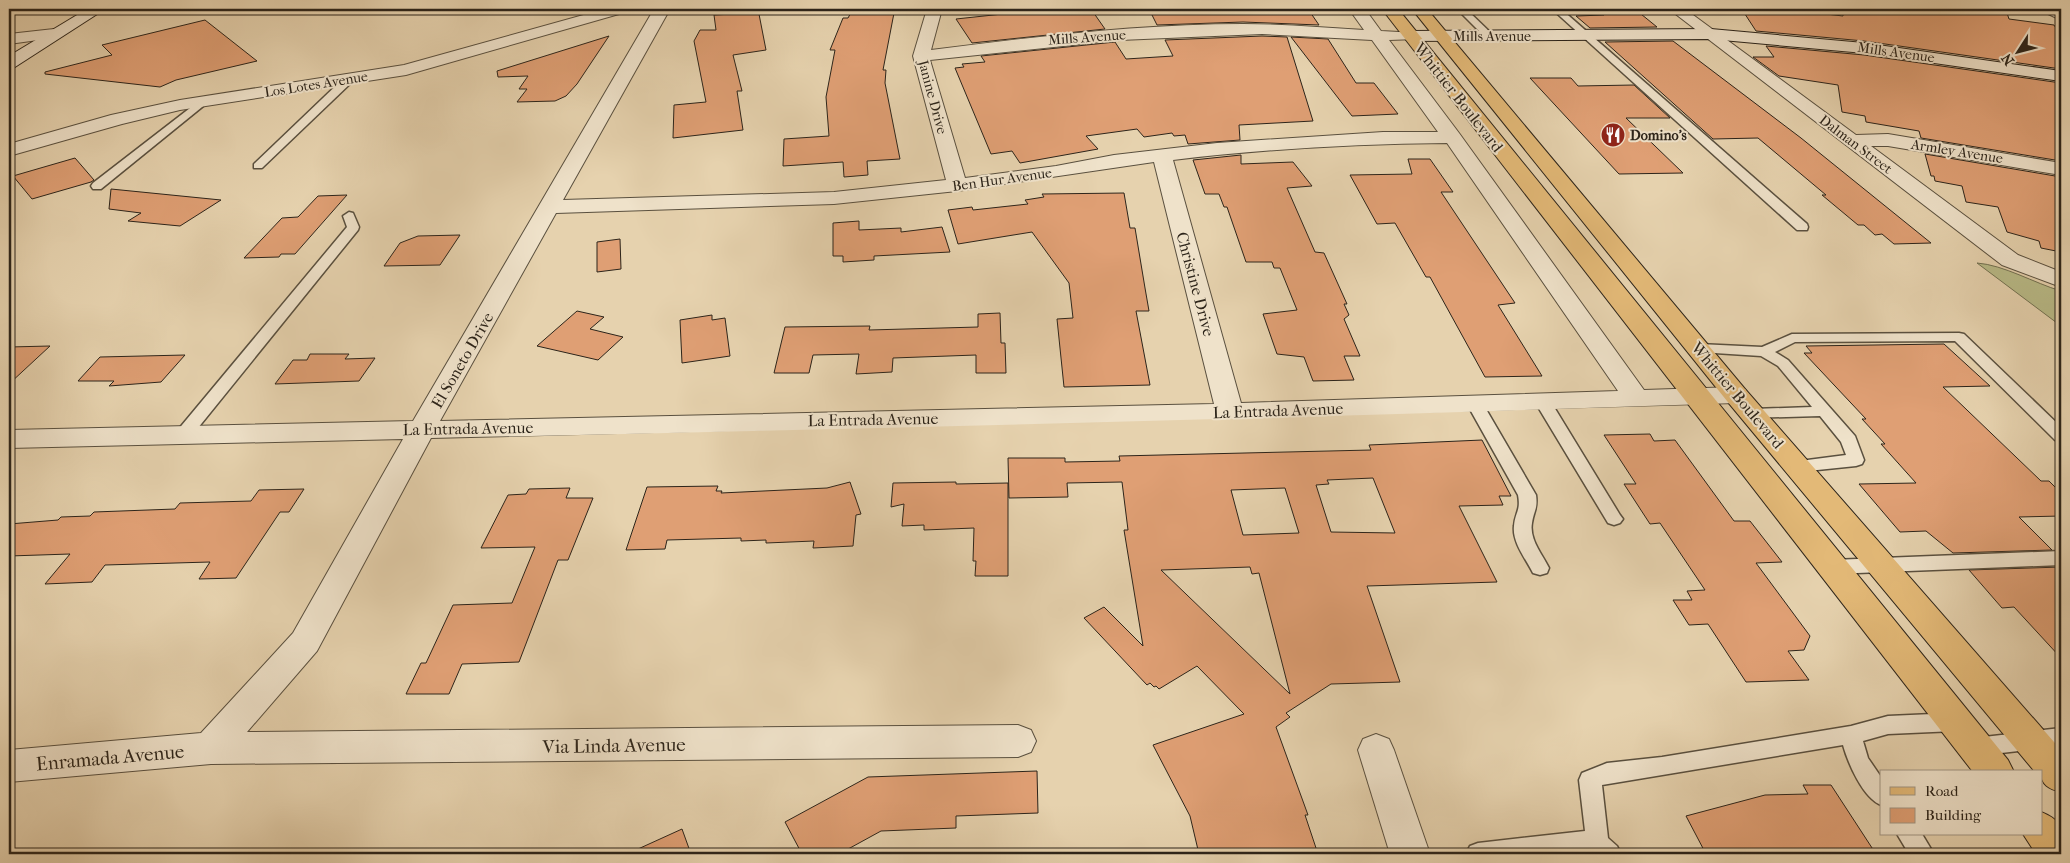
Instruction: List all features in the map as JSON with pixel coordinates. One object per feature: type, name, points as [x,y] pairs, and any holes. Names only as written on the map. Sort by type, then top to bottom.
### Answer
[{"type":"main road","name":"Whittier Boulevard","points":[[1390,9],[1993,770]]},
{"type":"main road","name":"Whittier Boulevard","points":[[1419,9],[1745,404],[1882,566],[2046,740],[2061,776]]},
{"type":"main road","points":[[2042,831],[2060,854]]},
{"type":"street","points":[[9,63],[97,9]]},
{"type":"street","name":"Los Lotes Avenue","points":[[9,150],[118,119],[203,101],[406,70],[621,9]]},
{"type":"street","name":"El Soneto Drive","points":[[211,748],[305,642],[422,429],[662,9]]},
{"type":"street","name":"Janine Drive","points":[[934,9],[921,56],[957,186]]},
{"type":"street","name":"Whittier Boulevard","points":[[1357,9],[1375,36],[1452,136],[1637,399]]},
{"type":"street","name":"Dalman Street","points":[[1676,9],[2010,260],[2051,276]]},
{"type":"street","points":[[2049,9],[2061,15]]},
{"type":"street","name":"Mills Avenue","points":[[921,56],[1030,41],[1148,33],[1241,30],[1375,36],[1711,34],[1864,48],[2061,76]]},
{"type":"street","points":[[9,39],[54,34]]},
{"type":"street","name":"Ben Hur Avenue","points":[[550,206],[834,198],[957,186],[1162,156],[1281,144],[1452,136]]},
{"type":"street","name":"Armley Avenue","points":[[1852,141],[1888,140],[2061,169]]},
{"type":"street","name":"Christine Drive","points":[[1162,156],[1230,412]]},
{"type":"street","name":"La Entrada Avenue","points":[[9,440],[422,429],[1230,412],[1697,396],[1745,404]]},
{"type":"street","name":"Via Linda Avenue","points":[[211,748],[1018,741]]},
{"type":"street","name":"Enramada Avenue","points":[[9,766],[100,760],[211,748]]},
{"type":"street","points":[[1376,750],[1410,854]]},
{"type":"lane","points":[[1462,9],[1489,36]]},
{"type":"lane","points":[[1556,9],[1802,227]]},
{"type":"lane","points":[[258,166],[349,79]]},
{"type":"lane","points":[[97,186],[203,101]]},
{"type":"lane","points":[[183,435],[353,227],[349,216]]},
{"type":"lane","points":[[1764,352],[1792,338],[1959,337],[2061,436]]},
{"type":"lane","points":[[1699,348],[1764,352],[1783,363],[1849,440],[1856,460],[1798,466]]},
{"type":"lane","points":[[1543,402],[1614,519]]},
{"type":"lane","points":[[1476,404],[1527,495],[1529,508],[1523,518],[1521,530],[1540,568]]},
{"type":"lane","points":[[1745,404],[1824,411]]},
{"type":"lane","points":[[1832,567],[2061,558]]},
{"type":"lane","points":[[1478,854],[1582,842],[1603,849],[1590,780],[1607,773],[1662,767],[1852,735],[1888,725],[1955,722]]},
{"type":"lane","points":[[1852,735],[1858,761],[1880,794]]},
{"type":"lane","points":[[1975,747],[2046,740]]},
{"type":"lane","points":[[1909,836],[1922,854]]},
{"type":"green space","points":[[1977,263],[1998,267],[2061,291],[2061,326]]},
{"type":"building","points":[[732,9],[758,9],[766,50],[733,55],[742,91],[737,91],[743,130],[673,138],[674,105],[706,102],[694,41],[700,30],[716,30],[714,15],[733,14]]},
{"type":"building","points":[[853,9],[892,9],[891,13],[894,13],[883,70],[886,70],[885,83],[900,159],[867,161],[868,175],[844,177],[843,162],[783,166],[784,139],[829,136],[826,97],[835,50],[830,50],[843,18],[848,18]]},
{"type":"building","points":[[1049,9],[1091,9],[1105,29],[972,43],[956,19]]},
{"type":"building","points":[[1149,9],[1308,9],[1319,25],[1243,22],[1157,25]]},
{"type":"building","points":[[1783,9],[1843,16],[1843,9],[2006,10],[2009,19],[2054,25],[2061,36],[2061,69],[1864,41],[1756,31],[1743,11],[1785,13]]},
{"type":"building","points":[[1598,10],[1636,10],[1657,27],[1590,28],[1576,16],[1604,15]]},
{"type":"building","points":[[205,20],[257,61],[176,80],[160,87],[45,74],[45,72],[112,55],[102,45]]},
{"type":"building","points":[[609,36],[577,84],[566,96],[555,101],[517,102],[527,89],[519,89],[528,76],[498,77],[497,71]]},
{"type":"building","points":[[1262,36],[1287,37],[1313,121],[1239,125],[1240,140],[1188,144],[1185,135],[1174,136],[1172,133],[1144,137],[1137,129],[1086,136],[1098,149],[1020,163],[1012,151],[991,154],[955,68],[964,67],[962,64],[985,62],[981,56],[1115,42],[1126,59],[1173,56],[1165,40]]},
{"type":"building","points":[[1291,37],[1328,39],[1356,83],[1374,83],[1398,114],[1352,116]]},
{"type":"building","points":[[1673,41],[1801,138],[1931,243],[1894,244],[1882,234],[1875,235],[1864,225],[1858,225],[1822,195],[1826,195],[1758,138],[1713,139],[1605,42]]},
{"type":"building","points":[[1766,46],[1864,55],[2061,83],[2061,161],[1921,138],[1919,131],[1866,122],[1865,116],[1842,112],[1838,85],[1779,76],[1753,57],[1774,57]]},
{"type":"building","points":[[1530,78],[1571,78],[1578,86],[1634,85],[1670,118],[1626,118],[1683,173],[1619,174]]},
{"type":"building","points":[[1925,154],[2061,177],[2061,252],[2041,248],[2039,241],[2007,232],[1998,207],[1966,202],[1962,186],[1935,181],[1934,176],[1931,176]]},
{"type":"building","points":[[1241,155],[1241,164],[1293,162],[1312,186],[1287,188],[1315,252],[1324,253],[1347,304],[1344,304],[1349,315],[1344,319],[1360,356],[1344,356],[1354,380],[1313,381],[1304,357],[1277,354],[1263,314],[1297,310],[1280,268],[1274,268],[1272,262],[1246,262],[1227,207],[1224,207],[1219,194],[1205,194],[1193,160]]},
{"type":"building","points":[[75,158],[94,180],[32,199],[13,176]]},
{"type":"building","points":[[1408,159],[1430,159],[1453,192],[1441,192],[1515,303],[1498,305],[1542,376],[1485,377],[1430,277],[1426,277],[1395,223],[1377,224],[1350,175],[1412,174]]},
{"type":"building","points":[[111,189],[221,200],[180,226],[128,221],[141,213],[109,209]]},
{"type":"building","points":[[1124,193],[1130,228],[1135,228],[1149,311],[1136,311],[1150,385],[1064,387],[1057,319],[1073,318],[1069,283],[1032,232],[958,244],[948,210],[972,207],[973,210],[1028,204],[1025,200],[1044,197],[1042,194]]},
{"type":"building","points":[[347,195],[295,254],[281,254],[279,257],[244,258],[282,218],[298,217],[318,196]]},
{"type":"building","points":[[859,221],[859,230],[901,228],[901,232],[942,227],[950,252],[874,256],[874,260],[843,262],[843,256],[833,256],[833,223]]},
{"type":"building","points":[[460,235],[440,265],[384,266],[400,243],[418,236]]},
{"type":"building","points":[[620,239],[621,269],[597,272],[597,242]]},
{"type":"building","points":[[577,311],[604,317],[590,329],[623,337],[598,360],[537,346]]},
{"type":"building","points":[[1000,313],[1001,343],[1005,343],[1006,373],[976,373],[976,355],[893,358],[892,372],[856,374],[859,354],[813,355],[809,373],[774,373],[785,327],[870,326],[869,330],[978,327],[978,314]]},
{"type":"building","points":[[712,315],[712,320],[725,318],[730,356],[682,363],[680,320]]},
{"type":"building","points":[[1944,344],[1990,386],[1943,387],[2041,481],[2049,481],[2061,493],[2061,516],[2019,517],[2052,550],[1953,553],[1926,531],[1900,532],[1859,484],[1916,483],[1881,444],[1885,444],[1862,419],[1866,419],[1804,353],[1812,353],[1806,346]]},
{"type":"building","points":[[50,346],[9,384],[9,347]]},
{"type":"building","points":[[310,354],[349,354],[345,359],[375,358],[359,381],[275,384],[293,360],[307,360]]},
{"type":"building","points":[[185,355],[161,382],[109,386],[114,381],[78,381],[100,357]]},
{"type":"building","points":[[1650,434],[1654,441],[1675,440],[1734,521],[1750,521],[1782,562],[1756,563],[1810,636],[1804,650],[1788,651],[1809,680],[1746,682],[1708,624],[1689,625],[1673,600],[1692,600],[1687,591],[1705,590],[1660,523],[1650,524],[1624,484],[1636,484],[1604,435]]},
{"type":"building","points":[[1482,440],[1511,496],[1499,496],[1503,505],[1459,506],[1497,582],[1367,586],[1400,682],[1331,684],[1286,713],[1290,717],[1276,727],[1308,815],[1305,815],[1318,854],[1199,854],[1190,816],[1153,745],[1244,714],[1197,666],[1159,689],[1150,683],[1147,685],[1084,618],[1104,607],[1143,646],[1124,530],[1128,530],[1122,482],[1067,483],[1068,497],[1009,498],[1008,458],[1065,458],[1065,462],[1120,461],[1119,456],[1371,450],[1369,445]],"holes":[[[1373,478],[1395,533],[1331,532],[1316,485],[1329,484],[1327,480]],[[1285,488],[1299,533],[1243,535],[1231,490]],[[1250,567],[1252,574],[1259,573],[1290,694],[1161,570]]]},
{"type":"building","points":[[850,482],[861,514],[856,515],[853,546],[813,548],[814,541],[766,543],[766,540],[741,541],[741,538],[667,540],[665,549],[626,550],[647,487],[718,486],[716,491],[722,491],[721,493],[827,488]]},
{"type":"building","points":[[956,482],[956,484],[1008,483],[1008,576],[975,576],[976,561],[973,561],[974,528],[924,530],[924,525],[902,526],[904,504],[891,507],[893,483]]},
{"type":"building","points":[[570,488],[566,498],[593,498],[568,560],[558,560],[519,662],[462,664],[449,694],[406,694],[421,663],[426,663],[453,605],[512,603],[535,547],[481,548],[508,495],[526,494],[529,489]]},
{"type":"building","points":[[304,489],[289,512],[280,512],[236,578],[199,579],[210,562],[105,565],[92,582],[45,584],[70,554],[9,556],[9,524],[58,520],[61,517],[90,516],[94,512],[175,509],[180,503],[251,501],[259,490]]},
{"type":"building","points":[[2061,567],[2061,658],[2014,607],[2002,608],[1969,570]]},
{"type":"building","points":[[1037,771],[1038,813],[956,816],[956,828],[881,831],[839,854],[802,854],[785,822],[868,777]]},
{"type":"building","points":[[1803,785],[1831,785],[1876,854],[1706,854],[1686,816],[1765,795],[1808,794]]},
{"type":"building","points":[[682,829],[691,854],[627,854]]},
{"type":"place","name":"Domino's","points":[[1613,135]]}]
